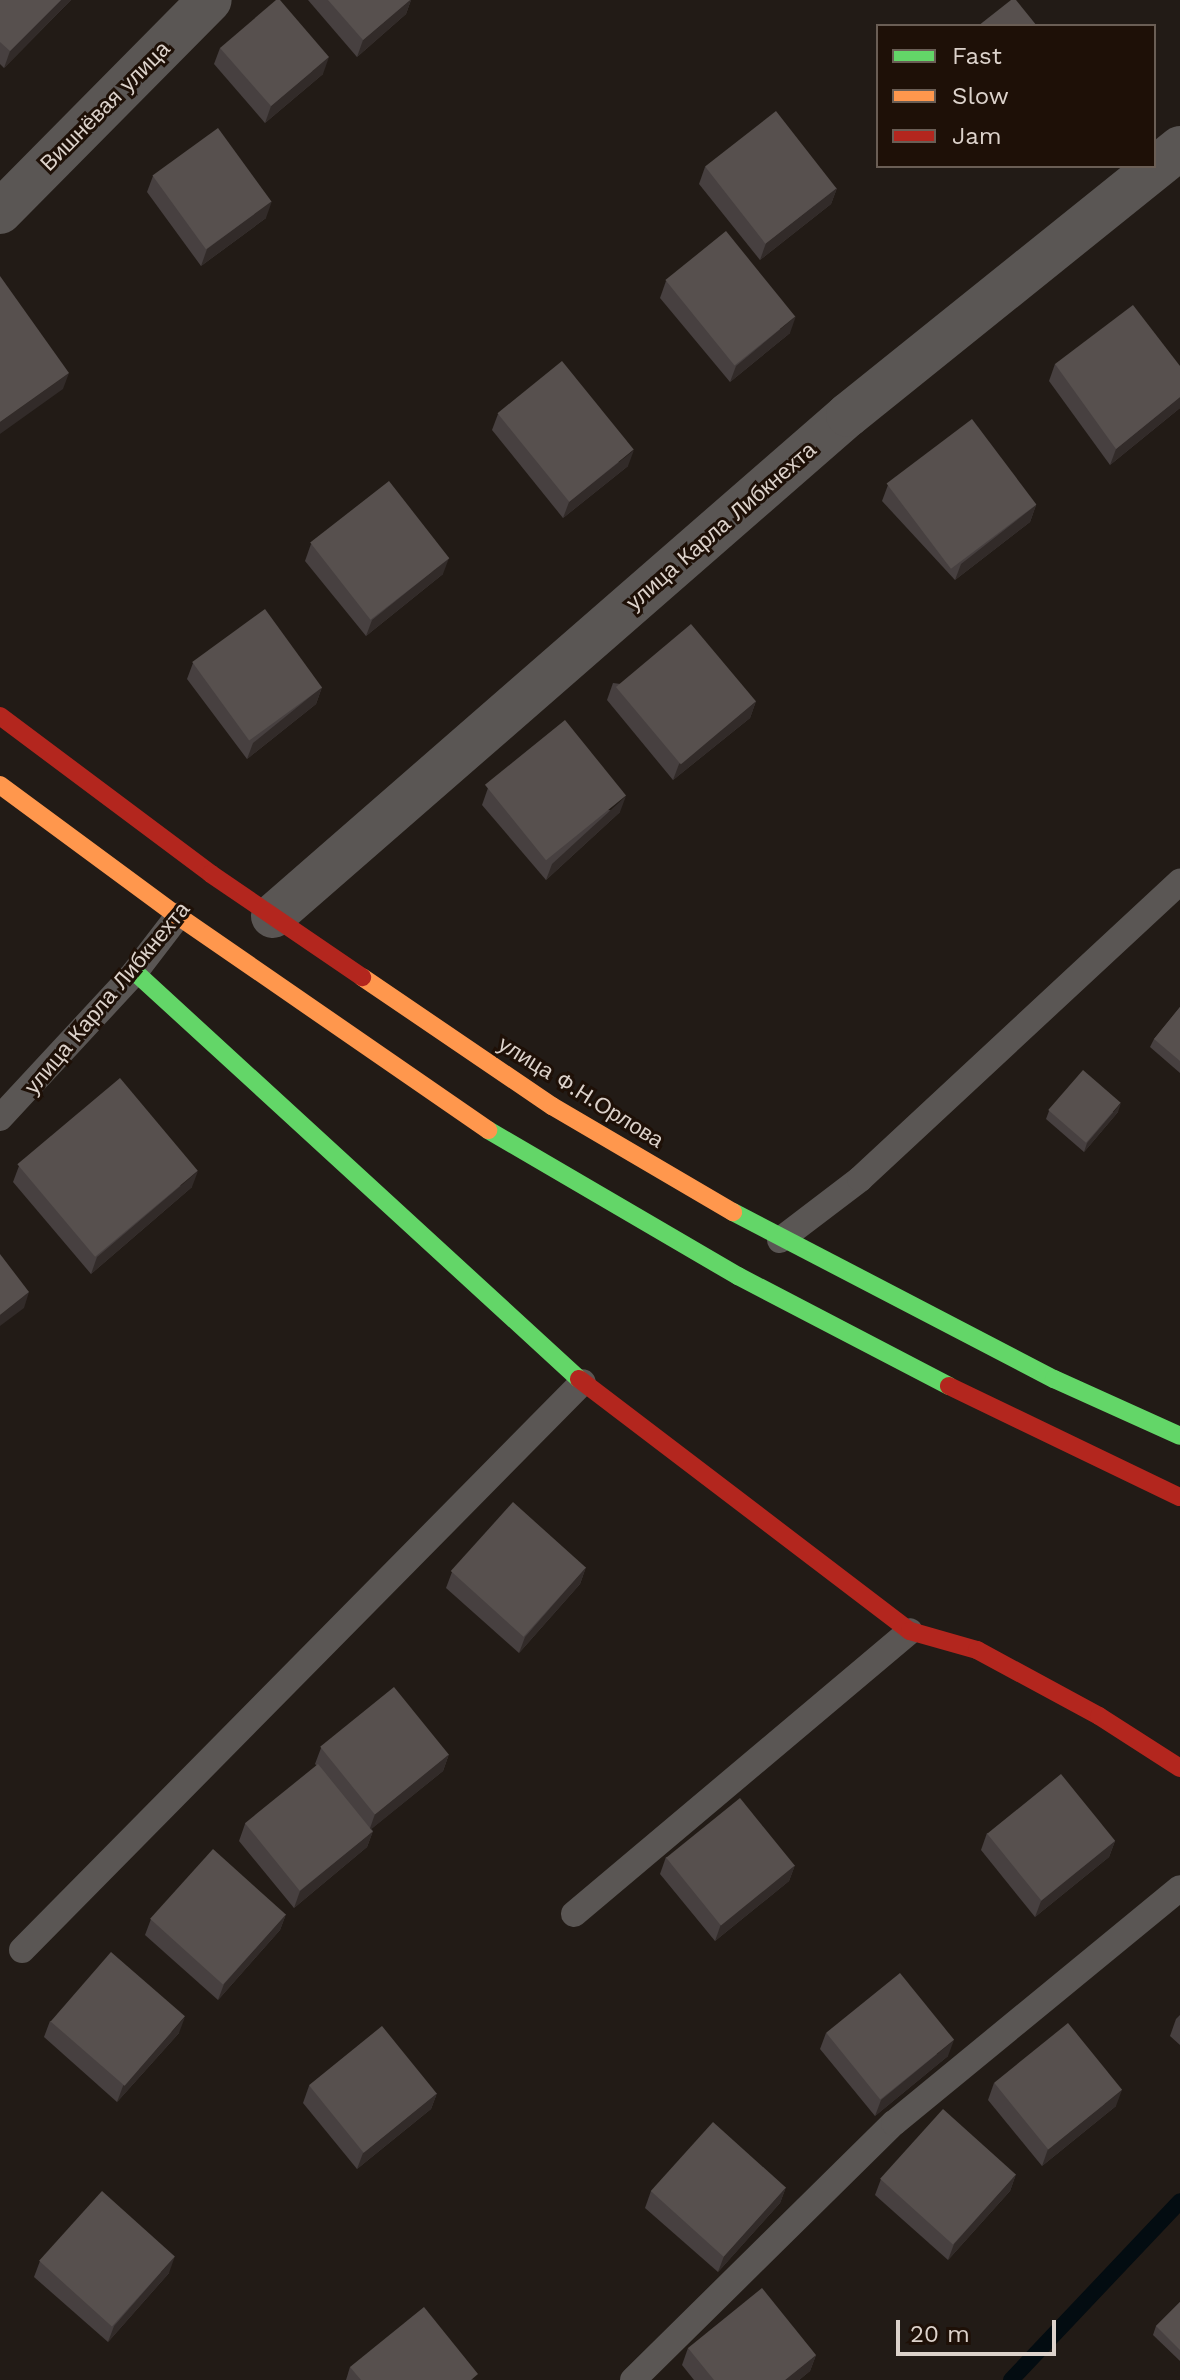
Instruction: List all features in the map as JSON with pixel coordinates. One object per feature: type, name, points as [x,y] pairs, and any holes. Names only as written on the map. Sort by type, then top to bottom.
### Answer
[{"type":"street","name":"Вишнёвая улица","points":[[0,212],[210,0]]},
{"type":"street","name":"улица Карла Либкнехта","points":[[1156,167],[1180,148]]},
{"type":"street","name":"улица Карла Либкнехта","points":[[273,916],[848,415],[1155,168]]},
{"type":"street","name":"улица Ф.Н.Орлова","points":[[0,716],[211,874],[552,1106],[780,1240],[1054,1379],[1180,1436]]},
{"type":"street","points":[[0,785],[178,916],[503,1141],[738,1276],[1039,1432],[1180,1497]]},
{"type":"street","name":"улица Карла Либкнехта","points":[[178,916],[211,874]]},
{"type":"street","points":[[242,961],[273,916]]},
{"type":"street","points":[[135,972],[583,1382],[910,1631],[977,1650],[1099,1716],[1180,1768]]},
{"type":"lane","points":[[780,1240],[860,1179],[1180,882]]},
{"type":"lane","name":"улица Карла Либкнехта","points":[[0,1118],[135,972],[178,916]]},
{"type":"lane","points":[[22,1950],[583,1382]]},
{"type":"lane","points":[[574,1914],[910,1631]]},
{"type":"lane","points":[[633,2380],[894,2123],[1180,1888]]},
{"type":"building","points":[[0,0],[61,0],[10,51],[0,42]]},
{"type":"building","points":[[276,0],[280,0],[329,57],[271,106],[220,48]]},
{"type":"building","points":[[328,0],[410,0],[363,40]]},
{"type":"building","points":[[1011,0],[1016,0],[1035,24],[981,24]]},
{"type":"building","points":[[776,111],[836,188],[765,244],[705,166]]},
{"type":"building","points":[[218,128],[271,202],[206,249],[152,176]]},
{"type":"building","points":[[726,231],[795,316],[735,366],[665,280]]},
{"type":"building","points":[[0,276],[69,373],[0,422]]},
{"type":"building","points":[[1133,305],[1180,366],[1180,397],[1116,449],[1055,364]]},
{"type":"building","points":[[562,361],[634,450],[569,502],[497,413]]},
{"type":"building","points":[[972,419],[1036,504],[951,569],[887,483]]},
{"type":"building","points":[[389,481],[449,558],[371,620],[310,543]]},
{"type":"building","points":[[265,609],[322,687],[249,740],[192,662]]},
{"type":"building","points":[[691,624],[756,701],[681,764],[616,687]]},
{"type":"building","points":[[565,720],[626,795],[546,860],[485,785]]},
{"type":"building","points":[[1180,1007],[1180,1061],[1154,1039]]},
{"type":"building","points":[[1083,1070],[1121,1103],[1086,1143],[1048,1110]]},
{"type":"building","points":[[120,1078],[198,1171],[95,1257],[17,1164]]},
{"type":"building","points":[[0,1254],[29,1292],[0,1315]]},
{"type":"building","points":[[513,1502],[586,1568],[524,1637],[451,1571]]},
{"type":"building","points":[[394,1687],[449,1755],[375,1814],[320,1747]]},
{"type":"building","points":[[318,1764],[373,1832],[300,1891],[245,1823]]},
{"type":"building","points":[[1061,1774],[1115,1841],[1041,1901],[987,1834]]},
{"type":"building","points":[[740,1798],[795,1866],[721,1925],[666,1858]]},
{"type":"building","points":[[213,1849],[286,1915],[223,1984],[150,1919]]},
{"type":"building","points":[[111,1952],[185,2016],[125,2086],[51,2021]]},
{"type":"building","points":[[900,1973],[954,2040],[880,2100],[826,2033]]},
{"type":"building","points":[[1068,2023],[1122,2090],[1048,2150],[994,2083]]},
{"type":"building","points":[[382,2026],[437,2094],[364,2153],[309,2085]]},
{"type":"building","points":[[943,2109],[1016,2175],[953,2244],[880,2179]]},
{"type":"building","points":[[713,2122],[786,2188],[724,2257],[651,2191]]},
{"type":"building","points":[[102,2191],[175,2257],[112,2326],[39,2261]]},
{"type":"building","points":[[762,2288],[816,2355],[785,2380],[714,2380],[688,2348]]},
{"type":"building","points":[[1180,2302],[1180,2350],[1156,2326]]},
{"type":"building","points":[[424,2307],[478,2374],[471,2380],[361,2380],[350,2367]]},
{"type":"waterway","points":[[1011,2380],[1180,2201]]},
{"type":"traffic: fast","points":[[135,972],[579,1379]]},
{"type":"traffic: fast","points":[[488,1130],[738,1276],[949,1386]]},
{"type":"traffic: fast","points":[[733,1212],[1054,1379],[1180,1436]]},
{"type":"traffic: slow","points":[[0,785],[178,916],[488,1130]]},
{"type":"traffic: slow","points":[[362,977],[552,1106],[733,1212]]},
{"type":"traffic: jam","points":[[0,716],[211,874],[362,977]]},
{"type":"traffic: jam","points":[[579,1379],[910,1631],[977,1650],[1099,1716],[1180,1768]]},
{"type":"traffic: jam","points":[[949,1386],[1180,1497]]}]
